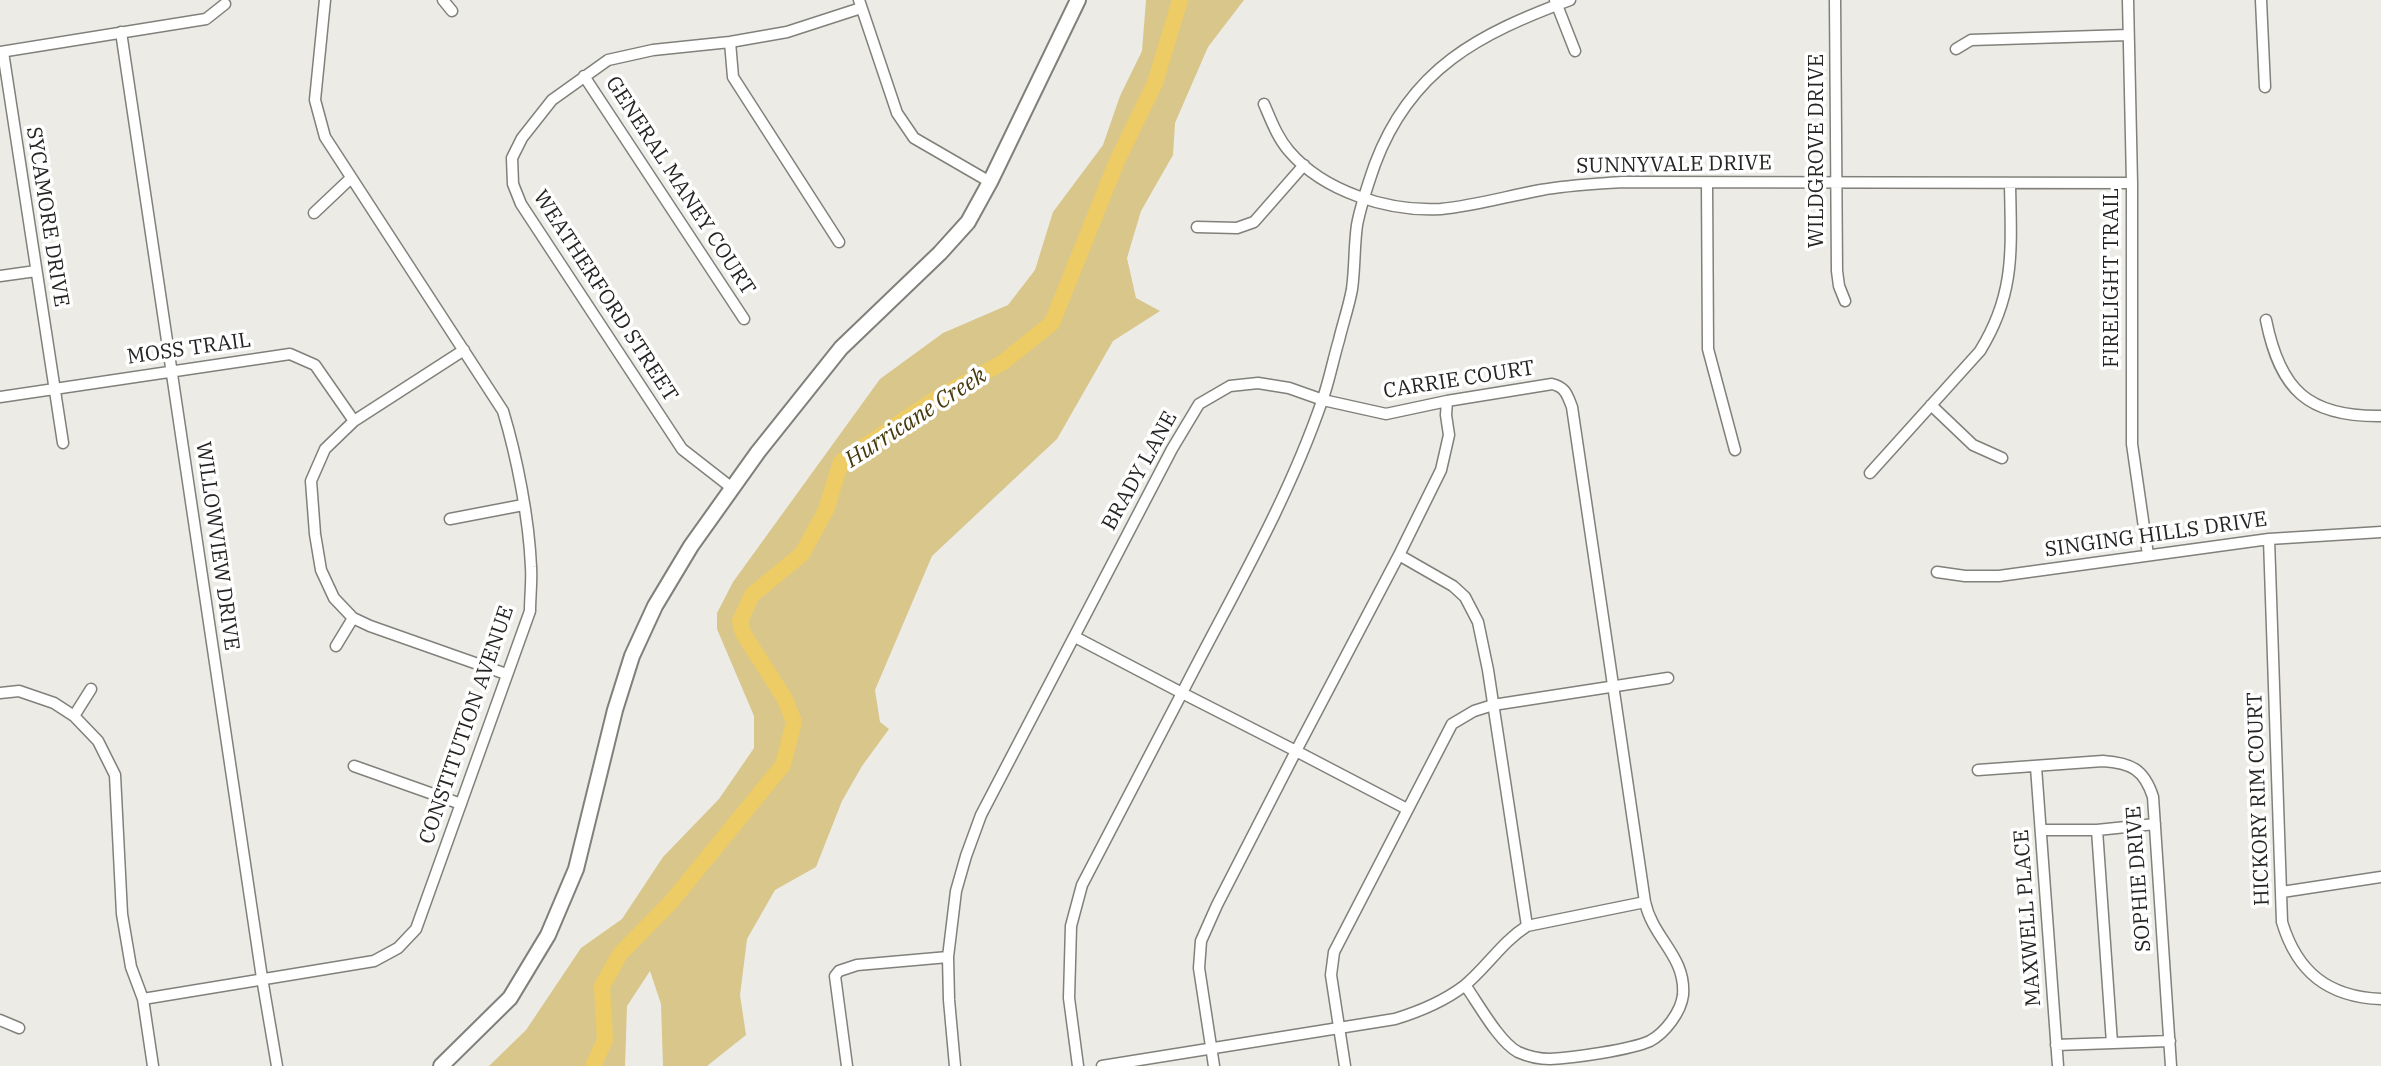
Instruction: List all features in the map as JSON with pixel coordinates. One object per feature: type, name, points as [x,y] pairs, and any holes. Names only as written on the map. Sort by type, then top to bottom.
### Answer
[{"type":"main road","points":[[441,1066],[510,998],[548,935],[576,869],[615,710],[632,656],[655,606],[691,546],[732,488],[841,348],[940,253],[968,222],[990,183],[1077,0]]},
{"type":"street","name":"CONSTITUTION AVENUE","points":[[144,999],[374,961],[398,948],[416,929],[530,611],[531,567],[523,505],[503,411],[325,137],[315,100],[325,0]]},
{"type":"street","points":[[443,0],[452,11]]},
{"type":"street","points":[[1078,1066],[1069,998],[1072,926],[1082,886],[1286,491],[1323,400],[1352,289],[1355,242],[1363,197],[1383,145],[1410,99],[1428,79],[1471,44],[1556,3],[1570,0]]},
{"type":"street","name":"WILDGROVE DRIVE","points":[[1835,0],[1837,271],[1845,301]]},
{"type":"street","name":"FIRELIGHT TRAIL","points":[[2128,0],[2132,183],[2132,444],[2148,555]]},
{"type":"street","points":[[2261,0],[2266,88]]},
{"type":"street","points":[[1556,3],[1575,51]]},
{"type":"street","points":[[1,52],[206,19],[225,4]]},
{"type":"street","points":[[860,4],[897,113],[914,138],[990,183]]},
{"type":"street","name":"WEATHERFORD STREET","points":[[732,488],[682,449],[528,215],[513,184],[512,158],[522,138],[551,100],[608,60],[653,50],[730,42],[788,32],[860,4]]},
{"type":"street","name":"WILLOWVIEW DRIVE","points":[[121,32],[277,1066]]},
{"type":"street","points":[[1956,49],[1971,40],[2128,35]]},
{"type":"street","points":[[730,42],[733,77],[839,242]]},
{"type":"street","name":"SYCAMORE DRIVE","points":[[1,52],[63,443]]},
{"type":"street","name":"GENERAL MANEY COURT","points":[[584,76],[744,319]]},
{"type":"street","name":"SUNNYVALE DRIVE","points":[[1264,104],[1278,136],[1290,152],[1330,183],[1363,197],[1416,209],[1442,209],[1584,184],[2132,183]]},
{"type":"street","points":[[1197,228],[1237,228],[1254,222],[1304,165]]},
{"type":"street","points":[[314,213],[351,178]]},
{"type":"street","points":[[1707,183],[1708,349],[1735,450]]},
{"type":"street","points":[[1870,473],[1980,351],[1994,328],[2003,305],[2011,262],[2010,183]]},
{"type":"street","points":[[0,276],[36,271]]},
{"type":"street","points":[[2266,320],[2272,350],[2281,370],[2291,386],[2303,397],[2323,409],[2381,416]]},
{"type":"street","points":[[464,350],[354,421],[325,449],[311,481],[314,534],[321,570],[334,598],[353,618],[506,674]]},
{"type":"street","name":"MOSS TRAIL","points":[[0,397],[290,354],[315,365],[354,421]]},
{"type":"street","name":"BRADY LANE","points":[[955,1066],[948,957],[956,891],[966,856],[981,815],[1172,449],[1199,404],[1230,386],[1258,383],[1289,388],[1323,400]]},
{"type":"street","name":"CARRIE COURT","points":[[1323,400],[1386,414],[1552,384],[1561,386],[1572,407],[1613,686]]},
{"type":"street","points":[[1214,1066],[1199,968],[1201,941],[1441,470],[1449,435],[1447,401]]},
{"type":"street","points":[[1931,405],[1973,445],[2003,458]]},
{"type":"street","points":[[450,519],[523,505]]},
{"type":"street","name":"SINGING HILLS DRIVE","points":[[1937,572],[1965,576],[1999,576],[2269,539],[2381,532]]},
{"type":"street","name":"HICKORY RIM COURT","points":[[2269,539],[2282,922],[2296,956],[2307,970],[2323,983],[2359,998],[2381,999]]},
{"type":"street","points":[[1399,555],[1441,577],[1465,597],[1478,622],[1527,926]]},
{"type":"street","points":[[336,646],[353,618]]},
{"type":"street","points":[[1075,637],[1407,809]]},
{"type":"street","points":[[1345,1066],[1331,975],[1334,952],[1452,724],[1474,711],[1493,705],[1668,678]]},
{"type":"street","points":[[1465,985],[1508,1045],[1531,1056],[1548,1059],[1641,1045],[1653,1040],[1669,1026],[1678,1009],[1683,998],[1683,980],[1676,959],[1654,928],[1645,902],[1613,686]]},
{"type":"street","points":[[74,716],[91,689]]},
{"type":"street","points":[[0,693],[19,691],[54,703],[74,716],[98,741],[115,775],[122,914],[131,967],[144,999],[153,1066]]},
{"type":"street","name":"SOPHIE DRIVE","points":[[1978,770],[2121,762],[2141,773],[2149,784],[2153,797],[2171,1066]]},
{"type":"street","points":[[354,766],[461,804]]},
{"type":"street","name":"MAXWELL PLACE","points":[[2036,767],[2058,1066]]},
{"type":"street","points":[[2041,830],[2097,830],[2155,824]]},
{"type":"street","points":[[2097,830],[2112,1043]]},
{"type":"street","points":[[2282,892],[2381,877]]},
{"type":"street","points":[[1102,1066],[1395,1019],[1426,1009],[1465,985],[1512,936],[1527,926],[1645,902]]},
{"type":"street","points":[[847,1066],[835,985],[835,976],[839,971],[857,965],[948,957]]},
{"type":"street","points":[[0,1020],[19,1028]]},
{"type":"street","points":[[2056,1045],[2170,1041]]},
{"type":"shaded area","points":[[1146,0],[1244,0],[1208,47],[1175,123],[1173,155],[1141,211],[1127,258],[1136,298],[1160,311],[1113,341],[1057,439],[932,556],[875,690],[880,722],[889,729],[862,766],[842,801],[816,867],[775,890],[747,939],[740,995],[746,1035],[707,1066],[663,1066],[661,1004],[650,971],[627,1006],[625,1066],[489,1066],[526,1030],[581,948],[622,919],[663,857],[719,799],[754,748],[754,716],[717,629],[717,613],[733,582],[880,379],[943,333],[1008,305],[1035,270],[1053,212],[1103,145],[1120,96],[1142,51]]},
{"type":"waterway","name":"Hurricane Creek","points":[[593,1066],[605,1040],[602,986],[620,954],[671,902],[783,765],[794,722],[785,699],[743,633],[740,621],[752,595],[802,554],[826,510],[841,462],[937,398],[1002,363],[1052,323],[1117,161],[1155,83],[1180,0]]}]
